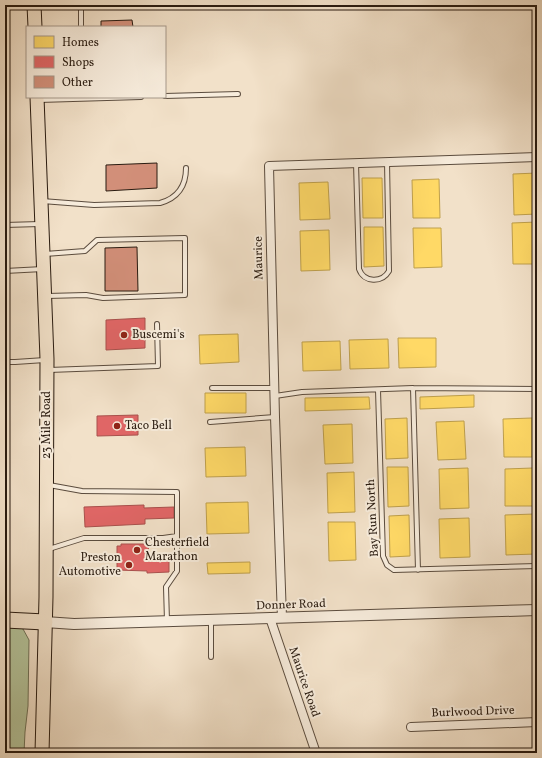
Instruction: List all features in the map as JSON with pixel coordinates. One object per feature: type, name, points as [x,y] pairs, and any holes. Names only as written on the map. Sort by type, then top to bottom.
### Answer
[{"type":"highway","points":[[5,620],[45,622]]},
{"type":"main road","points":[[34,5],[34,26]]},
{"type":"main road","name":"23 Mile Road","points":[[37,99],[47,365],[47,484],[42,753]]},
{"type":"street","name":"Maurice","points":[[282,618],[275,417],[269,166],[537,157]]},
{"type":"street","name":"Donner Road","points":[[45,622],[74,624],[537,610]]},
{"type":"street","name":"Maurice Road","points":[[270,618],[316,753]]},
{"type":"street","name":"Burlwood Drive","points":[[411,727],[537,722]]},
{"type":"lane","points":[[81,5],[81,26]]},
{"type":"lane","points":[[166,96],[238,94]]},
{"type":"lane","points":[[37,99],[89,98]]},
{"type":"lane","points":[[356,163],[359,269],[361,275],[378,280],[383,278],[389,271],[387,162]]},
{"type":"lane","points":[[42,201],[94,204],[160,203],[177,195],[183,186],[186,177],[186,168]]},
{"type":"lane","points":[[5,225],[42,224]]},
{"type":"lane","points":[[44,254],[85,251],[97,240],[185,238],[185,295],[103,298],[86,295],[45,296]]},
{"type":"lane","points":[[5,271],[44,269]]},
{"type":"lane","points":[[5,362],[47,365],[158,366],[157,324]]},
{"type":"lane","points":[[212,388],[275,392],[413,388],[537,389]]},
{"type":"lane","points":[[413,388],[418,570]]},
{"type":"lane","name":"Bay Run North","points":[[378,390],[383,556],[387,565],[394,570],[537,566]]},
{"type":"lane","points":[[210,422],[275,417]]},
{"type":"lane","points":[[47,484],[82,491],[177,492],[177,571],[166,587],[167,621]]},
{"type":"lane","points":[[46,550],[84,538],[163,538],[177,536]]},
{"type":"lane","points":[[211,620],[211,657]]},
{"type":"green space","points":[[5,625],[18,626],[23,629],[29,640],[28,706],[24,753],[5,753]]},
{"type":"building: Homes","points":[[537,173],[537,214],[514,215],[513,174]]},
{"type":"building: Homes","points":[[362,178],[382,178],[383,218],[363,218]]},
{"type":"building: Homes","points":[[439,179],[440,218],[413,218],[412,180]]},
{"type":"building: Homes","points":[[328,182],[330,219],[300,220],[299,183]]},
{"type":"building: Homes","points":[[537,222],[537,264],[513,264],[512,223]]},
{"type":"building: Homes","points":[[364,227],[383,227],[384,266],[364,267]]},
{"type":"building: Homes","points":[[413,228],[441,228],[442,267],[414,268]]},
{"type":"building: Homes","points":[[329,230],[330,270],[301,271],[300,231]]},
{"type":"building: Homes","points":[[238,334],[239,362],[200,364],[199,335]]},
{"type":"building: Homes","points":[[398,338],[436,338],[436,367],[399,368]]},
{"type":"building: Homes","points":[[388,339],[389,368],[350,369],[349,340]]},
{"type":"building: Homes","points":[[340,341],[341,370],[303,371],[302,342]]},
{"type":"building: Homes","points":[[205,393],[246,393],[246,413],[205,413]]},
{"type":"building: Homes","points":[[474,395],[474,407],[420,409],[420,397]]},
{"type":"building: Homes","points":[[369,397],[370,409],[305,411],[305,398]]},
{"type":"building: Homes","points":[[407,418],[408,458],[386,459],[385,419]]},
{"type":"building: Homes","points":[[532,418],[532,457],[504,457],[503,419]]},
{"type":"building: Homes","points":[[464,421],[466,459],[438,460],[436,422]]},
{"type":"building: Homes","points":[[352,424],[353,463],[325,464],[323,425]]},
{"type":"building: Homes","points":[[245,447],[246,476],[206,477],[205,448]]},
{"type":"building: Homes","points":[[387,467],[408,467],[409,506],[388,507]]},
{"type":"building: Homes","points":[[468,468],[469,508],[440,509],[439,469]]},
{"type":"building: Homes","points":[[533,468],[534,506],[505,506],[505,469]]},
{"type":"building: Homes","points":[[354,472],[355,512],[328,513],[327,473]]},
{"type":"building: Homes","points":[[248,502],[249,533],[207,534],[206,503]]},
{"type":"building: Homes","points":[[535,514],[536,554],[506,555],[505,515]]},
{"type":"building: Homes","points":[[409,515],[410,556],[390,557],[389,516]]},
{"type":"building: Homes","points":[[469,518],[470,557],[440,558],[439,519]]},
{"type":"building: Homes","points":[[328,522],[355,522],[356,560],[329,561]]},
{"type":"building: Homes","points":[[250,562],[250,573],[208,574],[207,563]]},
{"type":"building: Shops","points":[[145,318],[145,348],[106,350],[106,320]]},
{"type":"building: Shops","name":"Taco Bell","points":[[138,415],[138,435],[97,436],[97,416]]},
{"type":"building: Shops","points":[[144,505],[144,508],[174,507],[174,518],[145,519],[145,524],[85,527],[84,507]]},
{"type":"building: Shops","points":[[121,544],[148,544],[149,555],[169,555],[169,572],[147,573],[147,571],[117,570],[117,546],[121,546]]},
{"type":"building: Other","points":[[132,20],[133,26],[101,26],[101,21]]},
{"type":"building: Other","points":[[157,163],[157,188],[106,191],[106,165]]},
{"type":"building: Other","points":[[137,247],[138,291],[105,291],[105,248]]},
{"type":"place","name":"Buscemi's","points":[[124,335]]},
{"type":"place","name":"Taco Bell","points":[[117,426]]},
{"type":"place","name":"Chesterfield Marathon","points":[[137,550]]},
{"type":"place","name":"Preston Automotive","points":[[129,565]]}]
